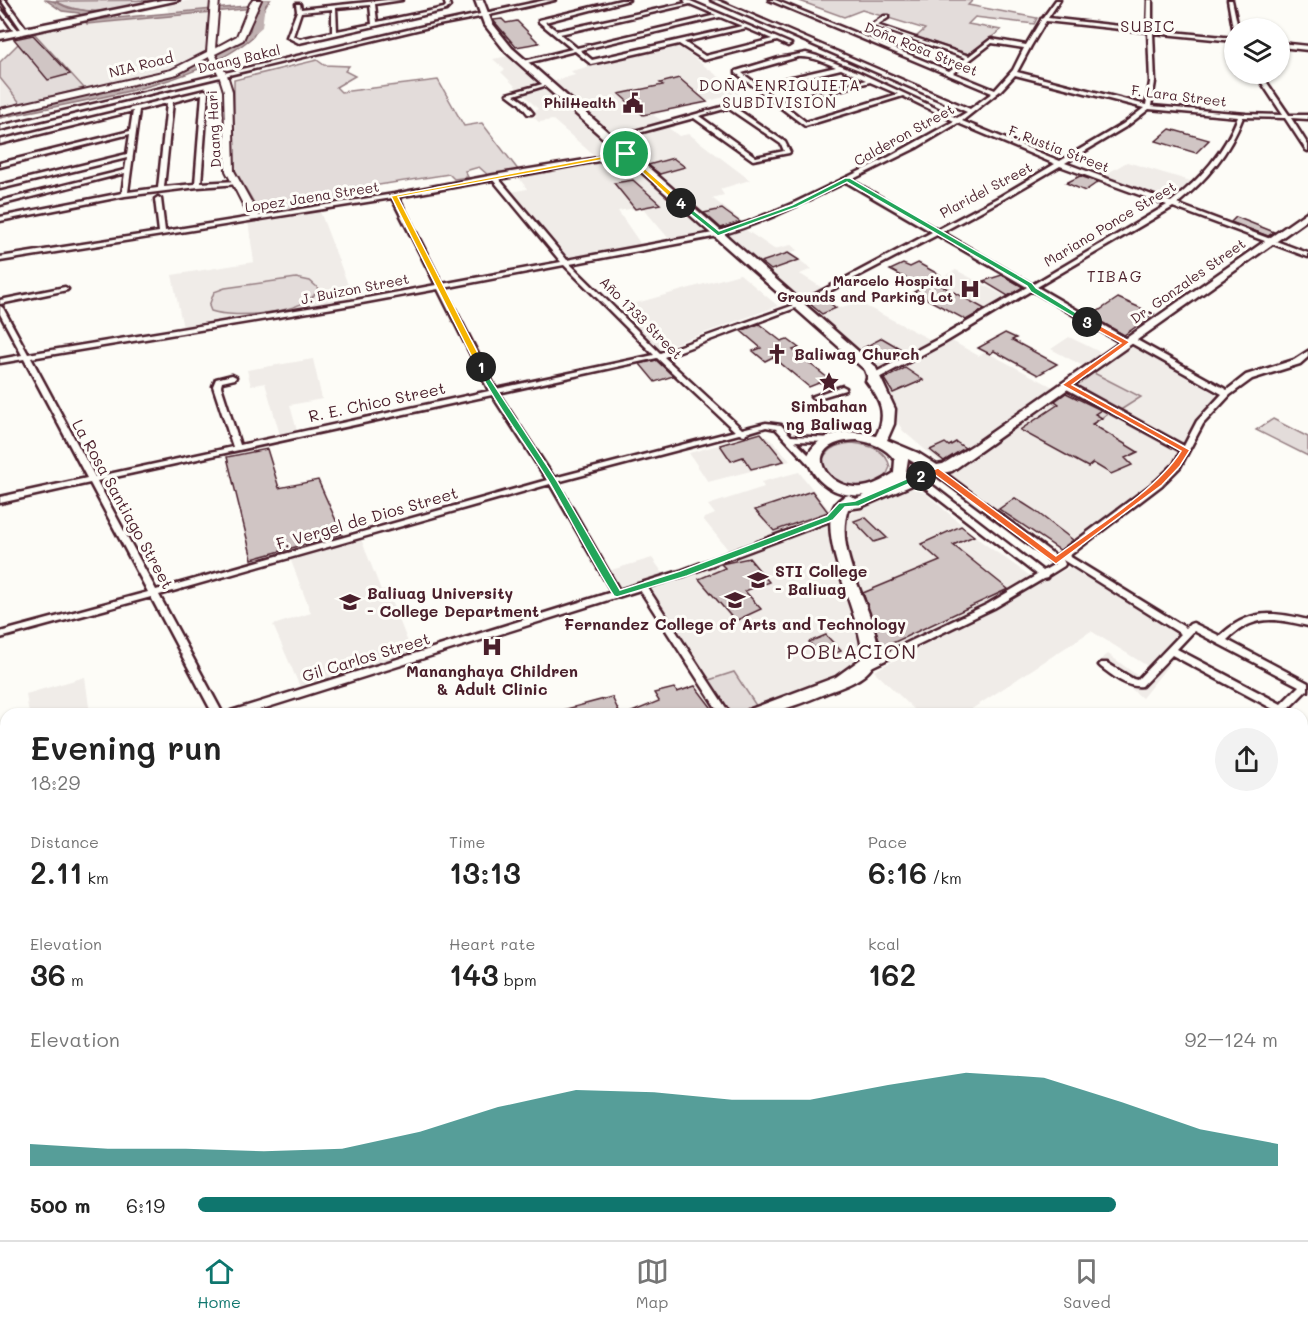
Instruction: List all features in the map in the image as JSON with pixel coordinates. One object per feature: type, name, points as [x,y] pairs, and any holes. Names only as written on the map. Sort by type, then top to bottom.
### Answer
[{"type":"highway","points":[[0,36],[175,0]]},
{"type":"main road","points":[[479,0],[498,38],[795,306],[874,381],[886,396],[890,409],[888,429],[880,441]]},
{"type":"main road","name":"Dr. Gonzales Street","points":[[843,505],[856,504],[935,470],[947,468],[980,447],[1308,214]]},
{"type":"main road","points":[[843,505],[814,465],[816,452],[829,440],[857,436],[880,441],[893,449],[913,456],[935,470]]},
{"type":"main road","points":[[769,708],[841,680],[862,668],[871,653],[871,646],[843,556],[838,517],[843,505],[850,498],[900,475],[902,460],[893,449]]},
{"type":"main road","points":[[826,481],[849,489],[870,489]]},
{"type":"street","points":[[3,0],[21,32]]},
{"type":"street","points":[[400,0],[334,7],[298,8],[291,38],[306,41],[446,9],[448,6],[446,1],[456,0]]},
{"type":"street","name":"Daang Bakal","points":[[0,128],[484,14],[553,0]]},
{"type":"street","points":[[627,0],[542,21],[573,50],[591,62],[745,27]]},
{"type":"street","points":[[713,0],[970,111]]},
{"type":"street","name":"Doña Rosa Street","points":[[771,0],[995,93]]},
{"type":"street","name":"Calderon Street","points":[[714,233],[794,206],[902,153],[957,120],[995,93],[1015,73],[1043,19],[1058,0]]},
{"type":"street","points":[[1148,107],[1152,74],[1148,32],[1150,0]]},
{"type":"street","points":[[1230,0],[1234,18]]},
{"type":"street","points":[[556,33],[687,2],[788,44]]},
{"type":"street","points":[[372,3],[375,25]]},
{"type":"street","points":[[213,4],[213,58]]},
{"type":"street","name":"NIA Road","points":[[0,112],[161,76],[213,58],[247,31],[254,4]]},
{"type":"street","points":[[334,7],[335,34]]},
{"type":"street","points":[[0,9],[21,32]]},
{"type":"street","points":[[524,63],[549,59],[573,50],[719,16]]},
{"type":"street","points":[[886,17],[873,25],[970,58]]},
{"type":"street","points":[[1043,19],[1224,39]]},
{"type":"street","points":[[680,42],[704,58],[775,40]]},
{"type":"street","points":[[950,73],[991,41],[1028,47]]},
{"type":"street","points":[[1290,46],[1308,48]]},
{"type":"street","name":"F. Rustia Street","points":[[758,87],[738,72],[807,54],[1059,163],[1308,255]]},
{"type":"street","name":"Daang Hari","points":[[213,58],[223,75],[228,92],[230,171],[255,218]]},
{"type":"street","points":[[758,87],[838,68]]},
{"type":"street","name":"F. Lara Street","points":[[1015,73],[1148,107],[1241,116],[1308,117]]},
{"type":"street","points":[[778,104],[868,81]]},
{"type":"street","points":[[530,113],[510,94],[548,84]]},
{"type":"street","points":[[1266,84],[1308,149]]},
{"type":"street","points":[[758,87],[805,124],[902,95]]},
{"type":"street","points":[[0,142],[205,93],[198,185]]},
{"type":"street","points":[[609,139],[768,96]]},
{"type":"street","points":[[161,189],[170,101]]},
{"type":"street","points":[[695,116],[755,159],[787,152],[783,143],[730,107]]},
{"type":"street","name":"Plaridel Street","points":[[795,306],[1003,197],[1148,107]]},
{"type":"street","points":[[125,194],[136,109]]},
{"type":"street","name":"Mariano Ponce Street","points":[[874,381],[1172,205],[1191,191],[1223,157],[1234,138],[1241,116]]},
{"type":"street","points":[[0,165],[133,132]]},
{"type":"street","name":"Lopez Jaena Street","points":[[0,259],[394,196],[626,154]]},
{"type":"street","points":[[0,188],[130,155]]},
{"type":"street","points":[[0,203],[128,171]]},
{"type":"street","name":"Año 1733 Street","points":[[494,177],[564,261],[659,356],[742,433]]},
{"type":"street","points":[[848,180],[1031,287],[1227,393]]},
{"type":"street","points":[[0,219],[125,194],[198,185],[237,183]]},
{"type":"street","points":[[394,196],[494,393],[552,481],[617,594]]},
{"type":"street","points":[[158,199],[162,233]]},
{"type":"street","name":"J. Buizon Street","points":[[0,361],[272,317],[714,233]]},
{"type":"street","points":[[0,302],[64,289]]},
{"type":"street","name":"R. E. Chico Street","points":[[0,500],[659,356],[795,306]]},
{"type":"street","name":"La Rosa Santiago Street","points":[[0,309],[94,479],[215,708]]},
{"type":"street","points":[[862,668],[991,606],[1044,576],[1060,560],[1159,483],[1177,465],[1200,423],[1227,393],[1249,376],[1298,362],[1308,353]]},
{"type":"street","points":[[232,377],[219,381],[217,386],[237,448]]},
{"type":"street","points":[[1066,385],[1186,450]]},
{"type":"street","points":[[815,397],[842,388]]},
{"type":"street","points":[[742,433],[773,425],[814,465]]},
{"type":"street","name":"F. Vergel de Dios Street","points":[[0,635],[552,481],[742,433]]},
{"type":"street","points":[[787,438],[829,440]]},
{"type":"street","points":[[935,470],[1060,560],[1187,633]]},
{"type":"street","points":[[917,478],[1044,576]]},
{"type":"street","name":"Gil Carlos Street","points":[[253,708],[642,586],[830,518],[843,505]]},
{"type":"street","points":[[642,586],[721,708]]},
{"type":"street","points":[[1220,640],[1236,624],[1252,617],[1284,617],[1308,623]]},
{"type":"street","points":[[1104,665],[1130,682],[1139,684],[1193,627],[1307,686],[1283,708]]},
{"type":"street","points":[[1171,650],[1275,708]]},
{"type":"shaded area","points":[[46,0],[94,13],[94,20],[246,6],[256,4],[259,0],[270,0],[263,10],[256,32],[249,40],[223,57],[194,71],[130,91],[0,118],[0,113],[158,77],[243,38],[250,31],[254,8],[87,24],[79,13],[62,11]]},
{"type":"shaded area","points":[[161,0],[107,11],[81,10],[55,1]]},
{"type":"shaded area","points":[[191,0],[209,0],[208,9],[168,12],[167,5]]},
{"type":"shaded area","points":[[797,0],[973,0],[968,5],[1037,18],[1034,24],[975,17],[968,24],[1001,30],[969,54],[916,37],[925,29],[862,10],[844,17]]},
{"type":"shaded area","points":[[208,13],[205,51],[168,68],[84,88],[33,32],[84,22]]},
{"type":"shaded area","points":[[33,32],[84,88],[21,104],[0,78],[0,62],[23,39],[22,35]]},
{"type":"shaded area","points":[[677,45],[740,93],[653,115],[663,121],[612,136],[551,82],[575,75],[571,71]]},
{"type":"shaded area","points":[[509,56],[617,154],[597,158],[553,120],[539,122],[533,117],[537,116],[534,112],[538,109],[501,72],[505,70],[493,59]]},
{"type":"shaded area","points":[[317,60],[324,65],[349,66],[345,71],[355,76],[336,87],[341,92],[438,80],[464,126],[482,123],[519,171],[489,176],[479,167],[465,171],[468,177],[454,179],[449,174],[340,191],[344,202],[261,215],[234,168],[234,80]]},
{"type":"shaded area","points":[[0,78],[21,104],[0,109]]},
{"type":"shaded area","points":[[666,126],[679,136],[689,134],[750,180],[720,189],[724,195],[712,198],[744,223],[719,232],[615,139]]},
{"type":"shaded area","points":[[621,157],[706,232],[670,240],[642,207],[618,211],[642,246],[567,259],[511,192],[527,189],[517,175]]},
{"type":"shaded area","points":[[1127,162],[1197,183],[1171,202],[1101,177]]},
{"type":"shaded area","points":[[319,209],[353,298],[183,328],[172,275],[254,262],[248,221]]},
{"type":"shaded area","points":[[743,228],[774,249],[791,245],[798,250],[789,253],[812,269],[800,274],[824,289],[802,300],[724,234]]},
{"type":"shaded area","name":"Marcelo Hospital Grounds and Parking Lot","points":[[956,270],[1007,297],[986,310],[934,281]]},
{"type":"shaded area","points":[[740,274],[778,306],[658,350],[615,309]]},
{"type":"shaded area","points":[[296,278],[310,281],[318,288],[313,297],[287,309],[236,314],[211,311],[209,306],[214,292],[225,288]]},
{"type":"shaded area","points":[[825,298],[839,308],[858,302],[933,341],[877,371],[805,306]]},
{"type":"shaded area","points":[[1069,337],[1102,353],[1083,366],[1051,349]]},
{"type":"shaded area","points":[[952,341],[979,356],[986,352],[1053,387],[1021,413],[943,465],[903,431],[897,421],[895,406],[879,381]]},
{"type":"shaded area","points":[[1130,345],[1221,397],[1174,464],[1152,487],[1062,553],[943,473],[1020,425],[1051,402],[1093,424],[1115,408],[1141,397],[1092,372]]},
{"type":"shaded area","points":[[313,359],[322,399],[290,405],[297,431],[280,435],[265,383],[251,386],[247,370]]},
{"type":"shaded area","points":[[1092,372],[1141,397],[1119,411],[1115,408],[1093,424],[1051,402]]},
{"type":"shaded area","points":[[1273,419],[1308,437],[1308,456],[1256,430]]},
{"type":"shaded area","points":[[762,433],[776,444],[790,461],[708,482],[689,453]]},
{"type":"shaded area","points":[[852,443],[876,449],[885,456],[890,467],[885,478],[868,485],[858,486],[840,483],[826,472],[822,463],[829,450],[842,444]]},
{"type":"shaded area","points":[[799,472],[831,512],[829,515],[730,552],[703,519],[715,514],[708,505],[764,487],[761,482]]},
{"type":"shaded area","points":[[910,488],[925,493],[982,542],[1036,580],[990,604],[882,650],[852,568],[843,517]]},
{"type":"shaded area","points":[[831,522],[862,647],[857,662],[838,675],[757,707],[734,672],[706,681],[648,589]]},
{"type":"shaded area","name":"Baliuag University - College Department","points":[[361,539],[381,590],[387,589],[413,655],[300,687],[273,625],[311,613],[290,558]]},
{"type":"shaded area","points":[[652,558],[665,576],[621,592],[608,571]]},
{"type":"shaded area","points":[[1076,564],[1194,633],[1142,698],[1099,661],[1108,654],[1139,677],[1149,667],[1091,631],[973,708],[913,708],[874,671]]},
{"type":"shaded area","points":[[734,672],[757,707],[724,708],[706,681]]},
{"type":"shaded area","points":[[85,677],[89,708],[28,708],[26,694]]},
{"type":"building","points":[[502,19],[506,23],[517,21],[539,43],[516,47],[493,20]]},
{"type":"building","points":[[33,35],[70,74],[48,80],[14,39]]},
{"type":"building","points":[[679,78],[707,102],[643,115],[619,94],[663,85],[660,83]]},
{"type":"building","points":[[1170,129],[1209,140],[1196,153],[1156,141]]},
{"type":"building","points":[[673,158],[685,167],[660,174],[648,165]]},
{"type":"building","points":[[1080,176],[1098,182],[1085,191],[1066,183]]},
{"type":"building","points":[[633,180],[660,204],[635,209],[614,183]]},
{"type":"building","points":[[722,209],[740,222],[721,228],[704,213]]},
{"type":"building","points":[[1236,217],[1274,232],[1268,236],[1231,222]]},
{"type":"building","points":[[788,253],[799,260],[771,270],[761,262]]},
{"type":"building","points":[[918,263],[940,275],[931,280],[985,309],[966,320],[914,292],[923,287],[890,270],[903,264],[910,267]]},
{"type":"building","points":[[1002,275],[1023,287],[1008,296],[983,281]]},
{"type":"building","points":[[822,297],[836,308],[822,314],[810,304]]},
{"type":"building","points":[[1118,298],[1154,314],[1124,335],[1091,316]]},
{"type":"building","name":"Baliwag Church","points":[[759,324],[781,341],[787,339],[799,348],[793,350],[829,379],[809,387],[773,357],[765,361],[753,351],[761,348],[741,331]]},
{"type":"building","points":[[1005,333],[1016,338],[1012,340],[1057,364],[1038,375],[994,351],[990,354],[978,348]]},
{"type":"building","points":[[882,338],[901,349],[882,359],[863,348]]},
{"type":"building","points":[[656,360],[673,376],[655,382],[640,364]]},
{"type":"building","points":[[905,368],[923,380],[893,393],[884,379]]},
{"type":"building","points":[[1066,393],[1101,410],[1095,414],[1102,418],[1092,424],[1138,452],[1125,458],[1132,465],[1111,474],[1093,463],[1088,467],[1020,430],[1059,404],[1055,401]]},
{"type":"building","points":[[761,433],[784,461],[751,469],[743,457],[731,461],[720,445]]},
{"type":"building","points":[[956,442],[965,448],[944,461],[930,450],[945,443],[949,446]]},
{"type":"building","points":[[267,449],[279,488],[318,480],[342,534],[252,559],[227,457]]},
{"type":"building","points":[[812,491],[828,512],[774,531],[755,510]]},
{"type":"building","points":[[1015,498],[1073,540],[1060,550],[999,509]]},
{"type":"building","points":[[865,517],[887,538],[874,542],[854,521]]},
{"type":"building","points":[[961,526],[974,536],[953,545],[1008,589],[882,648],[863,593],[940,561],[921,544]]},
{"type":"building","name":"Fernandez College of Arts and Technology","points":[[749,558],[769,582],[745,591],[761,609],[735,621],[699,579],[725,568],[721,564]]},
{"type":"building","points":[[826,635],[841,651],[823,658],[809,642]]},
{"type":"building","points":[[695,686],[712,708],[642,708],[659,701],[654,693],[674,688],[677,692]]},
{"type":"building","points":[[612,697],[617,708],[570,708]]},
{"type":"waterway","points":[[245,39],[259,27],[262,4],[266,0]]},
{"type":"place","name":"PhilHealth","points":[[633,103]]},
{"type":"place","name":"Marcelo Hospital Grounds and Parking Lot","points":[[970,289]]},
{"type":"place","name":"Baliwag Church","points":[[777,354]]},
{"type":"place","name":"Simbahan ng Baliwag","points":[[829,382]]},
{"type":"place","name":"STI College - Baliuag","points":[[758,580]]},
{"type":"place","name":"Fernandez College of Arts and Technology","points":[[735,600]]},
{"type":"place","name":"Baliuag University - College Department","points":[[350,602]]},
{"type":"place","name":"Mananghaya Children & Adult Clinic","points":[[492,647]]},
{"type":"district","name":"SUBIC","points":[[1148,26]]},
{"type":"district","name":"DOÑA ENRIQUIETA SUBDIVISION","points":[[780,94]]},
{"type":"district","name":"TIBAG","points":[[1115,276]]},
{"type":"district","name":"POBLACION","points":[[852,652]]},
{"type":"route","points":[[626,154],[711,231],[718,234],[748,225],[794,206],[848,180],[1029,285],[1033,290],[1126,342],[1066,385],[1186,450],[1184,454],[1177,465],[1159,483],[1056,561],[935,470],[856,504],[843,505],[830,518],[683,573],[617,594],[552,481],[494,393],[394,196],[626,154]]}]
